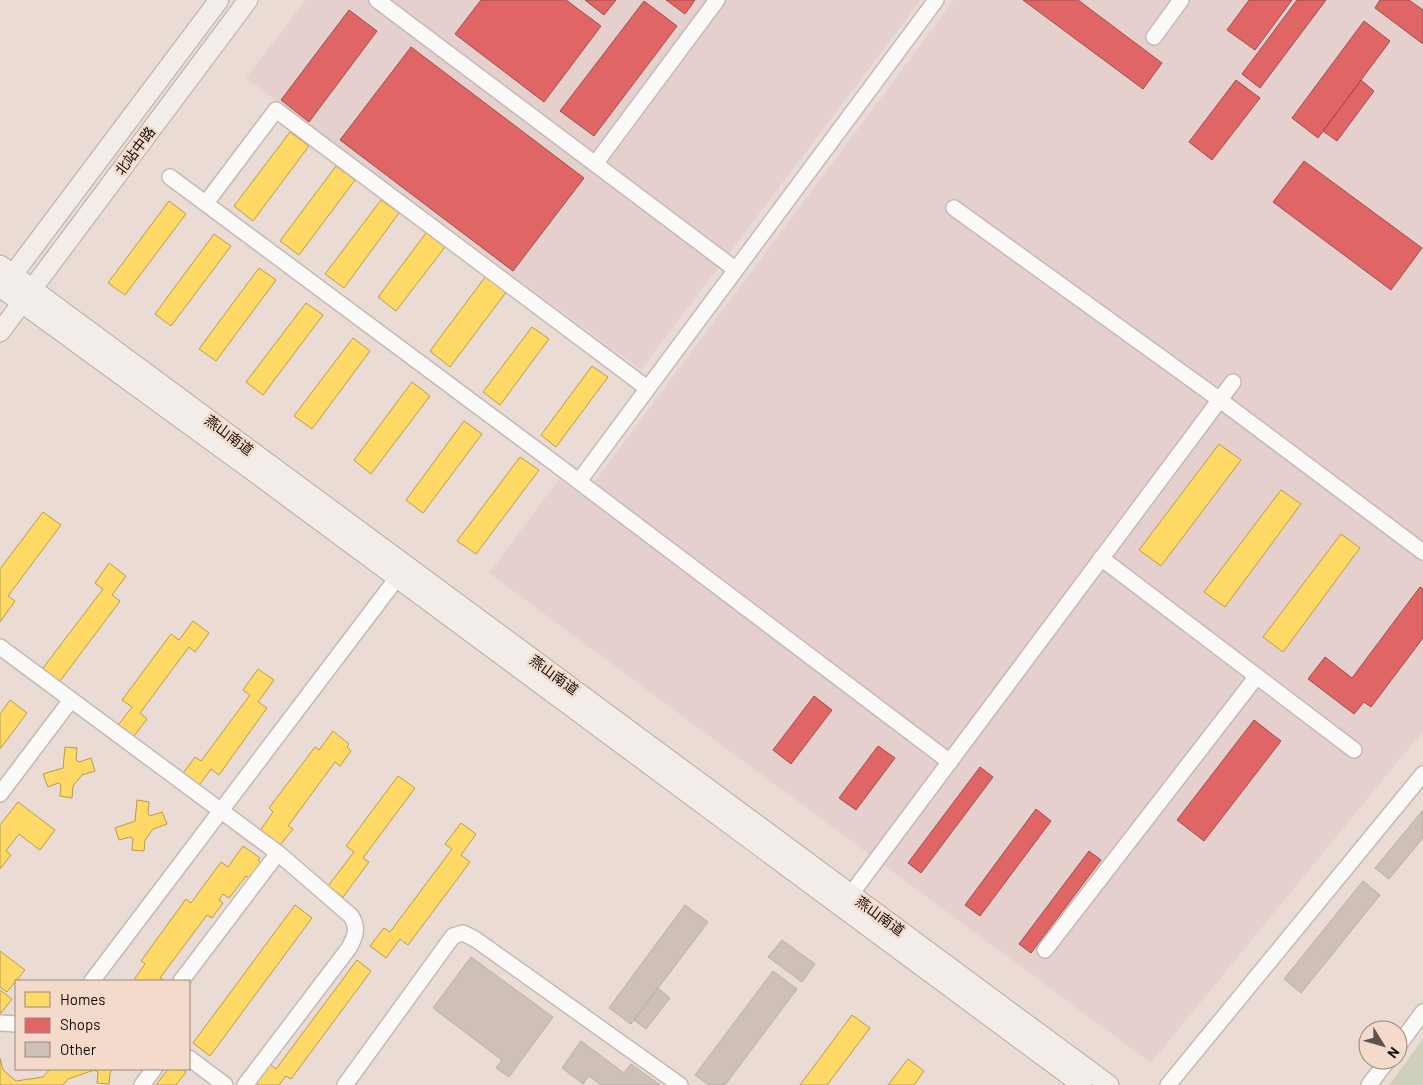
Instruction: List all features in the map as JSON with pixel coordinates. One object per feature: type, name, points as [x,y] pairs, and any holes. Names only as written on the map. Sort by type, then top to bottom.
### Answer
[{"type":"main road","name":"北站中路","points":[[3,281],[219,0]]},
{"type":"main road","name":"北站中路","points":[[0,332],[248,0]]},
{"type":"main road","name":"燕山南道","points":[[3,281],[27,296],[851,894],[1109,1085]]},
{"type":"main road","name":"燕山南道","points":[[27,296],[397,578],[1082,1085]]},
{"type":"street","points":[[377,0],[735,269]]},
{"type":"street","points":[[595,164],[717,0]]},
{"type":"street","points":[[579,481],[936,0]]},
{"type":"street","points":[[1154,37],[1180,0]]},
{"type":"street","points":[[206,203],[276,110],[648,388]]},
{"type":"street","points":[[170,177],[579,481],[950,762]]},
{"type":"street","points":[[954,208],[1220,400],[1423,552]]},
{"type":"street","points":[[851,894],[1233,382]]},
{"type":"street","points":[[1101,558],[1354,750]]},
{"type":"street","points":[[93,980],[397,578]]},
{"type":"street","points":[[0,647],[278,854],[351,916],[355,923],[356,935],[349,948],[245,1085]]},
{"type":"street","points":[[1045,950],[1257,676]]},
{"type":"street","points":[[0,794],[71,700]]},
{"type":"street","points":[[1168,1085],[1423,774]]},
{"type":"street","points":[[183,980],[278,854]]},
{"type":"street","points":[[345,1085],[453,936],[463,933],[475,939],[680,1085]]},
{"type":"street","points":[[1408,1032],[1423,1012]]},
{"type":"street","points":[[0,1023],[15,1024]]},
{"type":"street","points":[[190,1059],[226,1085]]},
{"type":"street","points":[[142,1085],[153,1070]]},
{"type":"street","points":[[1369,1085],[1380,1070]]},
{"type":"shaded area","points":[[305,0],[921,0],[641,370],[246,78]]},
{"type":"shaded area","points":[[954,0],[1419,0],[1423,3],[1423,731],[1151,1063],[489,573],[559,479],[583,497]]},
{"type":"green space","points":[[1423,1039],[1423,1085],[1389,1085],[1400,1070],[1408,1070],[1408,1059]]},
{"type":"building: Homes","points":[[290,132],[309,146],[253,221],[234,206]]},
{"type":"building: Homes","points":[[336,166],[355,180],[299,255],[280,241]]},
{"type":"building: Homes","points":[[381,200],[399,213],[344,288],[325,274]]},
{"type":"building: Homes","points":[[169,201],[186,214],[125,295],[108,283]]},
{"type":"building: Homes","points":[[426,233],[445,247],[396,311],[378,297]]},
{"type":"building: Homes","points":[[214,234],[231,246],[171,326],[155,314]]},
{"type":"building: Homes","points":[[259,268],[276,280],[216,361],[199,349]]},
{"type":"building: Homes","points":[[486,276],[507,291],[450,367],[430,351]]},
{"type":"building: Homes","points":[[306,303],[323,315],[263,395],[246,382]]},
{"type":"building: Homes","points":[[532,327],[549,339],[500,405],[483,392]]},
{"type":"building: Homes","points":[[353,338],[370,351],[312,429],[294,416]]},
{"type":"building: Homes","points":[[592,366],[608,377],[556,447],[541,435]]},
{"type":"building: Homes","points":[[412,382],[430,396],[371,474],[354,460]]},
{"type":"building: Homes","points":[[464,421],[482,434],[423,513],[406,500]]},
{"type":"building: Homes","points":[[1219,444],[1241,460],[1161,566],[1139,550]]},
{"type":"building: Homes","points":[[520,457],[539,470],[476,554],[457,541]]},
{"type":"building: Homes","points":[[1281,490],[1301,504],[1225,607],[1204,592]]},
{"type":"building: Homes","points":[[43,512],[61,525],[8,596],[15,601],[0,622],[0,569]]},
{"type":"building: Homes","points":[[1341,534],[1360,548],[1283,652],[1263,637]]},
{"type":"building: Homes","points":[[109,563],[126,576],[112,595],[120,601],[57,685],[40,672],[103,589],[95,583]]},
{"type":"building: Homes","points":[[193,621],[209,633],[195,652],[189,647],[140,713],[147,719],[131,740],[116,728],[132,707],[122,700],[171,634],[179,640]]},
{"type":"building: Homes","points":[[258,669],[274,680],[258,702],[267,708],[219,775],[211,769],[197,788],[181,776],[195,757],[201,761],[250,695],[243,690]]},
{"type":"building: Homes","points":[[10,700],[27,713],[0,749],[0,714]]},
{"type":"building: Homes","points":[[333,731],[349,744],[347,747],[351,751],[340,766],[335,762],[288,826],[293,829],[280,845],[276,842],[275,844],[259,832],[273,812],[269,808],[315,747],[319,750]]},
{"type":"building: Homes","points":[[65,747],[77,748],[76,760],[79,762],[91,758],[95,771],[82,775],[73,786],[72,798],[60,796],[61,785],[58,783],[48,787],[43,774],[63,768]]},
{"type":"building: Homes","points":[[398,776],[415,788],[363,858],[369,862],[343,897],[328,886],[354,852],[346,846]]},
{"type":"building: Homes","points":[[137,800],[149,802],[148,814],[150,816],[162,812],[167,824],[153,829],[145,840],[144,851],[132,850],[133,839],[130,837],[119,840],[115,828],[135,821]]},
{"type":"building: Homes","points":[[18,802],[55,830],[40,850],[19,834],[6,851],[11,855],[0,869],[0,825]]},
{"type":"building: Homes","points":[[461,823],[476,834],[461,855],[470,862],[408,945],[400,939],[386,958],[370,946],[384,928],[390,932],[452,849],[445,844]]},
{"type":"building: Homes","points":[[243,846],[260,858],[258,860],[264,864],[252,880],[246,876],[229,898],[223,894],[219,900],[223,903],[212,918],[207,915],[160,978],[163,980],[134,980],[145,964],[141,961],[186,899],[191,903],[221,862],[228,867]]},
{"type":"building: Homes","points":[[295,905],[312,918],[210,1056],[193,1043]]},
{"type":"building: Homes","points":[[0,951],[25,970],[7,992],[0,987]]},
{"type":"building: Homes","points":[[357,960],[371,971],[291,1079],[286,1076],[279,1085],[259,1085],[257,1083],[270,1064],[276,1069]]},
{"type":"building: Homes","points":[[0,990],[12,999],[1,1013],[0,1013]]},
{"type":"building: Homes","points":[[852,1015],[870,1028],[827,1085],[800,1085]]},
{"type":"building: Homes","points":[[0,1058],[3,1070],[16,1081],[43,1077],[49,1070],[94,1070],[68,1079],[63,1085],[0,1085]]},
{"type":"building: Homes","points":[[908,1059],[924,1071],[914,1085],[888,1085]]},
{"type":"building: Homes","points":[[94,1070],[112,1070],[110,1073],[109,1084],[97,1083],[98,1072]]},
{"type":"building: Homes","points":[[167,1070],[183,1070],[186,1072],[176,1085],[156,1085]]},
{"type":"building: Shops","points":[[481,0],[566,0],[601,26],[544,102],[455,34]]},
{"type":"building: Shops","points":[[585,0],[616,0],[604,15]]},
{"type":"building: Shops","points":[[666,0],[695,0],[685,14]]},
{"type":"building: Shops","points":[[1023,0],[1078,0],[1162,63],[1143,89]]},
{"type":"building: Shops","points":[[1249,0],[1292,0],[1255,50],[1227,30]]},
{"type":"building: Shops","points":[[1297,0],[1326,0],[1260,88],[1242,74]]},
{"type":"building: Shops","points":[[1380,0],[1409,0],[1423,10],[1423,44],[1375,8]]},
{"type":"building: Shops","points":[[644,1],[677,26],[594,136],[560,111]]},
{"type":"building: Shops","points":[[349,10],[377,31],[309,122],[281,100]]},
{"type":"building: Shops","points":[[1364,21],[1390,41],[1318,138],[1292,118]]},
{"type":"building: Shops","points":[[411,47],[584,178],[513,271],[340,140]]},
{"type":"building: Shops","points":[[1236,80],[1260,98],[1212,160],[1189,142]]},
{"type":"building: Shops","points":[[1361,80],[1374,91],[1337,141],[1323,131]]},
{"type":"building: Shops","points":[[1304,161],[1422,248],[1391,290],[1273,202]]},
{"type":"building: Shops","points":[[1420,587],[1423,589],[1423,638],[1371,707],[1364,702],[1354,714],[1308,679],[1325,657],[1352,678]]},
{"type":"building: Shops","points":[[814,696],[832,710],[791,764],[773,750]]},
{"type":"building: Shops","points":[[1254,720],[1281,741],[1204,841],[1177,820]]},
{"type":"building: Shops","points":[[878,746],[895,758],[856,810],[839,798]]},
{"type":"building: Shops","points":[[980,767],[993,777],[921,873],[908,863]]},
{"type":"building: Shops","points":[[1036,809],[1051,821],[980,916],[965,905]]},
{"type":"building: Shops","points":[[1089,851],[1101,860],[1031,953],[1019,944]]},
{"type":"building: Other","points":[[1423,810],[1423,838],[1389,879],[1375,868]]},
{"type":"building: Other","points":[[1363,881],[1380,895],[1301,993],[1284,979]]},
{"type":"building: Other","points":[[685,905],[708,922],[631,1024],[609,1008]]},
{"type":"building: Other","points":[[782,940],[815,964],[802,982],[768,957]]},
{"type":"building: Other","points":[[471,957],[553,1017],[509,1077],[496,1068],[502,1060],[433,1008]]},
{"type":"building: Other","points":[[773,971],[797,989],[725,1085],[709,1085],[695,1075]]},
{"type":"building: Other","points":[[658,988],[670,998],[646,1029],[634,1020]]},
{"type":"building: Other","points":[[581,1041],[624,1073],[631,1064],[660,1085],[601,1085],[589,1076],[583,1084],[562,1068]]}]
